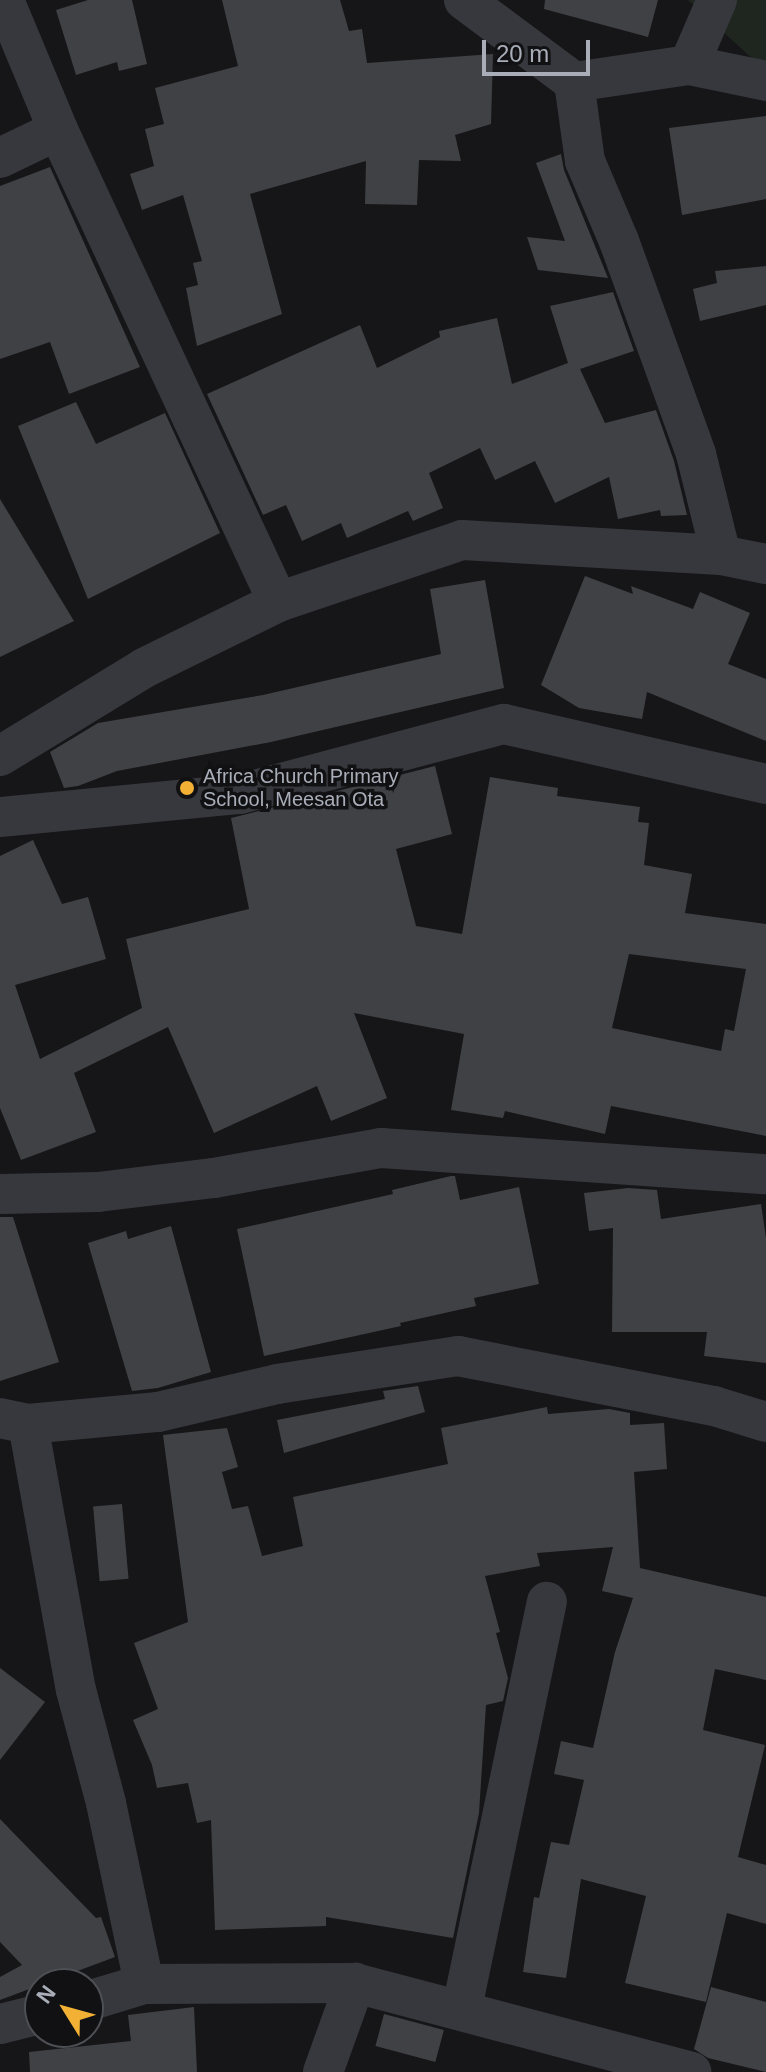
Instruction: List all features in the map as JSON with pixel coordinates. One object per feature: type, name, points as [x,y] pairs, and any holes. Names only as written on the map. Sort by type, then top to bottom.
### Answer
[{"type":"street","points":[[4,0],[58,130],[278,602]]},
{"type":"street","points":[[464,0],[574,82],[689,65],[766,81]]},
{"type":"street","points":[[689,65],[717,0]]},
{"type":"street","points":[[574,82],[585,161],[619,241],[696,454],[721,555]]},
{"type":"street","points":[[0,158],[58,130]]},
{"type":"street","points":[[0,756],[144,668],[278,602],[462,540],[721,555],[766,564]]},
{"type":"street","points":[[0,817],[240,794],[428,741],[504,724],[766,784]]},
{"type":"street","points":[[0,1194],[98,1192],[214,1178],[381,1148],[766,1174]]},
{"type":"street","points":[[144,1984],[106,1803],[76,1690],[14,1421],[158,1412],[277,1384],[458,1356],[714,1406],[766,1422]]},
{"type":"street","points":[[462,2008],[547,1602]]},
{"type":"street","points":[[323,2072],[355,1983]]},
{"type":"street","points":[[104,1996],[144,1984],[355,1983],[462,2008],[691,2072]]},
{"type":"street","points":[[0,2024],[24,2018]]},
{"type":"shaded area","points":[[688,0],[766,0],[766,71]]},
{"type":"building","points":[[88,0],[132,0],[147,64],[119,71],[117,62],[76,75],[56,10]]},
{"type":"building","points":[[222,0],[340,0],[349,31],[362,29],[367,63],[493,54],[491,124],[455,135],[461,161],[419,160],[417,205],[365,204],[366,161],[250,194],[282,314],[197,346],[186,288],[198,285],[193,263],[202,261],[183,195],[142,210],[130,174],[154,166],[145,129],[164,124],[155,88],[238,66]]},
{"type":"building","points":[[545,0],[658,0],[648,37],[544,9]]},
{"type":"building","points":[[766,116],[766,199],[682,215],[669,128]]},
{"type":"building","points":[[561,154],[564,170],[608,278],[538,270],[527,237],[565,241],[536,163]]},
{"type":"building","points":[[50,167],[140,367],[69,394],[50,342],[0,359],[0,186]]},
{"type":"building","points":[[766,266],[766,305],[700,321],[693,289],[717,283],[715,271]]},
{"type":"building","points":[[613,292],[634,351],[580,369],[605,423],[656,410],[674,461],[687,515],[661,516],[660,510],[618,519],[609,477],[555,503],[535,461],[495,480],[480,448],[429,473],[443,508],[413,521],[408,511],[347,538],[341,523],[302,541],[286,505],[263,515],[207,394],[360,325],[377,368],[440,337],[439,331],[497,318],[512,384],[568,363],[550,306]]},
{"type":"building","points":[[76,402],[96,444],[165,413],[220,533],[88,599],[18,426]]},
{"type":"building","points":[[0,499],[74,621],[0,657]]},
{"type":"building","points":[[585,576],[633,594],[631,586],[693,609],[700,592],[750,613],[728,664],[766,679],[766,741],[647,692],[642,719],[579,708],[541,685]]},
{"type":"building","points":[[485,580],[504,688],[271,742],[117,771],[64,788],[50,752],[98,723],[263,695],[441,654],[430,589]]},
{"type":"building","points":[[435,766],[452,834],[396,849],[416,926],[462,934],[490,777],[558,788],[557,796],[640,807],[638,822],[649,823],[644,865],[692,874],[685,913],[766,924],[766,1136],[611,1106],[605,1134],[505,1111],[503,1118],[451,1110],[464,1034],[354,1013],[387,1098],[331,1121],[317,1086],[214,1133],[168,1027],[74,1073],[96,1132],[21,1160],[0,1108],[0,856],[33,840],[62,904],[88,897],[106,959],[15,985],[40,1059],[142,1008],[126,939],[249,909],[231,818]],"holes":[[[629,954],[746,969],[734,1031],[725,1029],[721,1051],[612,1028]]]},
{"type":"building","points":[[455,1176],[460,1200],[519,1187],[539,1284],[474,1298],[476,1306],[400,1323],[401,1326],[264,1356],[237,1229],[393,1194],[392,1190]]},
{"type":"building","points":[[628,1188],[657,1190],[661,1219],[761,1204],[766,1238],[766,1363],[704,1356],[707,1332],[612,1332],[613,1228],[589,1231],[584,1193]]},
{"type":"building","points":[[0,1217],[13,1217],[59,1362],[0,1381]]},
{"type":"building","points":[[171,1226],[211,1372],[158,1388],[132,1391],[88,1243],[126,1231],[128,1239]]},
{"type":"building","points":[[418,1386],[425,1412],[284,1453],[277,1420],[385,1399],[383,1391]]},
{"type":"building","points":[[547,1407],[548,1414],[609,1409],[630,1413],[630,1425],[664,1423],[667,1469],[634,1472],[640,1568],[766,1597],[766,1680],[715,1669],[703,1730],[765,1745],[738,1857],[766,1865],[766,1924],[727,1913],[706,2002],[625,1983],[646,1896],[581,1879],[566,1978],[523,1972],[534,1897],[539,1898],[551,1842],[569,1845],[584,1780],[554,1774],[561,1741],[593,1748],[615,1652],[633,1598],[602,1591],[613,1547],[537,1553],[540,1566],[485,1576],[508,1678],[503,1701],[486,1705],[479,1813],[453,1938],[326,1917],[326,1926],[215,1930],[211,1820],[197,1823],[188,1783],[157,1788],[152,1765],[133,1720],[158,1709],[134,1643],[188,1622],[163,1435],[227,1428],[238,1467],[222,1472],[232,1509],[248,1506],[262,1556],[303,1546],[293,1497],[448,1464],[441,1428]]},
{"type":"building","points":[[122,1504],[129,1579],[100,1581],[93,1507]]},
{"type":"building","points":[[0,1668],[45,1702],[0,1760]]},
{"type":"building","points":[[0,1819],[96,1918],[101,1917],[115,1957],[86,1968],[24,1968],[24,1991],[0,2000],[0,1977],[22,1965],[0,1942]]},
{"type":"building","points":[[711,1987],[766,2002],[766,2072],[708,2058],[694,2049]]},
{"type":"building","points":[[194,2007],[197,2072],[30,2072],[29,2052],[104,2048],[104,2044],[131,2041],[128,2015]]},
{"type":"building","points":[[384,2014],[444,2030],[435,2062],[375,2046]]},
{"type":"place","name":"Africa Church Primary School, Meesan Ota","points":[[187,788]]}]
